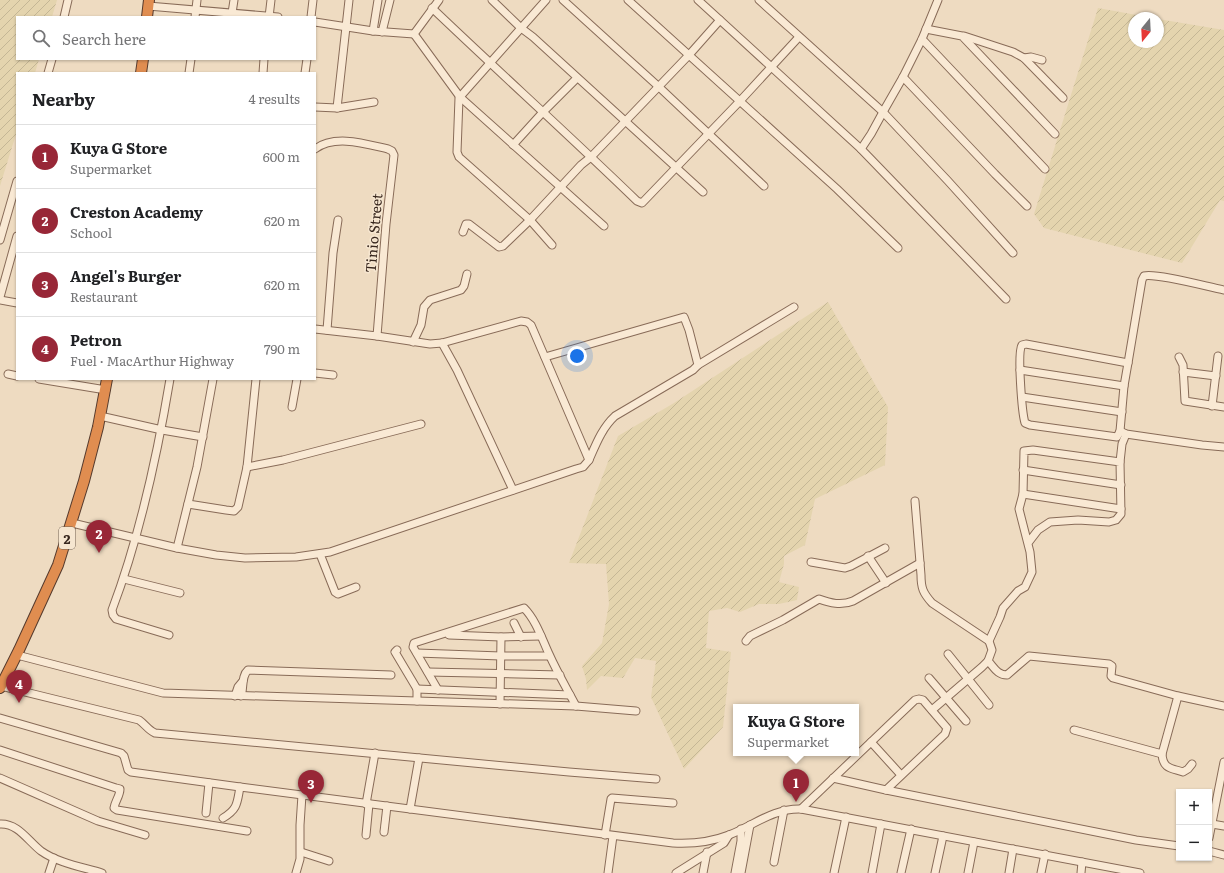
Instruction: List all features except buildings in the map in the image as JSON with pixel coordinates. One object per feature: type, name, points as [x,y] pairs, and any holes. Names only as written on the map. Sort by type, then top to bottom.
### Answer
[{"type":"highway","points":[[147,16],[149,3]]},
{"type":"highway","points":[[141,72],[143,60]]},
{"type":"highway","name":"2","points":[[1,687],[54,577],[72,523],[88,467],[106,390],[107,380]]},
{"type":"street","points":[[64,16],[68,0]]},
{"type":"street","points":[[195,13],[196,0]]},
{"type":"street","points":[[232,13],[234,0]]},
{"type":"street","points":[[149,3],[195,13],[232,13],[269,16],[271,0]]},
{"type":"street","points":[[312,16],[313,0]]},
{"type":"street","points":[[337,108],[349,0]]},
{"type":"street","points":[[373,31],[378,0]]},
{"type":"street","points":[[382,32],[390,0]]},
{"type":"street","points":[[414,34],[439,0]]},
{"type":"street","points":[[492,0],[624,122],[703,192]]},
{"type":"street","points":[[546,0],[460,97],[458,101],[458,152],[459,157],[530,220],[552,245]]},
{"type":"street","points":[[563,0],[659,87],[764,186]]},
{"type":"street","points":[[628,0],[837,189],[898,248]]},
{"type":"street","points":[[698,0],[861,149],[1006,299]]},
{"type":"street","points":[[759,0],[883,112],[1013,253]]},
{"type":"street","points":[[861,149],[872,134],[904,77],[938,0]]},
{"type":"street","points":[[432,8],[637,201],[642,203],[799,37]]},
{"type":"street","points":[[463,232],[466,224],[470,224],[501,247],[530,220],[581,165],[591,157],[659,87],[720,20]]},
{"type":"street","points":[[316,22],[373,31],[414,34]]},
{"type":"street","points":[[926,29],[962,36],[1013,52],[1024,58],[1062,98]]},
{"type":"street","points":[[414,34],[460,97],[604,226]]},
{"type":"street","points":[[962,36],[1055,134]]},
{"type":"street","points":[[922,39],[1045,169]]},
{"type":"street","points":[[1024,58],[1031,57],[1042,60]]},
{"type":"street","points":[[48,72],[52,60]]},
{"type":"street","points":[[190,72],[191,60]]},
{"type":"street","points":[[263,72],[264,60]]},
{"type":"street","points":[[305,72],[307,60]]},
{"type":"street","points":[[904,77],[1027,206]]},
{"type":"street","points":[[513,145],[577,78]]},
{"type":"street","points":[[316,107],[337,108],[374,102]]},
{"type":"street","name":"Tinio Street","points":[[316,148],[320,145],[338,141],[388,149],[392,151],[394,155],[386,224],[377,336]]},
{"type":"street","points":[[0,240],[16,184]]},
{"type":"street","points":[[327,330],[333,253],[338,220]]},
{"type":"street","points":[[0,297],[16,240]]},
{"type":"street","points":[[413,342],[421,325],[424,307],[430,300],[461,290],[464,286],[467,274]]},
{"type":"street","points":[[1028,543],[1038,530],[1050,522],[1078,520],[1109,522],[1116,520],[1121,514],[1120,462],[1123,432],[1122,412],[1124,386],[1142,280],[1144,276],[1148,275],[1163,277],[1224,290]]},
{"type":"street","points":[[0,300],[16,304]]},
{"type":"street","points":[[72,523],[177,548],[216,555],[245,558],[296,557],[320,554],[392,532],[583,467],[589,460],[598,440],[609,422],[615,416],[693,370],[698,365],[794,307]]},
{"type":"street","points":[[545,357],[684,317],[698,365]]},
{"type":"street","points":[[316,329],[430,344],[442,343],[520,321],[527,322],[531,325],[589,460]]},
{"type":"street","points":[[442,343],[457,370],[513,490]]},
{"type":"street","points":[[1128,363],[1026,344],[1022,345],[1020,349],[1020,370],[1024,422],[1027,424],[1116,437],[1123,432],[1202,445],[1224,447]]},
{"type":"street","points":[[1212,406],[1216,376],[1220,367],[1218,356]]},
{"type":"street","points":[[1179,357],[1183,365],[1185,401],[1224,407]]},
{"type":"street","points":[[1020,370],[1124,386]]},
{"type":"street","points":[[1183,372],[1216,376]]},
{"type":"street","points":[[316,373],[333,375]]},
{"type":"street","points":[[8,374],[16,376]]},
{"type":"street","points":[[45,380],[106,390]]},
{"type":"street","points":[[169,635],[116,619],[112,610],[124,578],[136,538],[162,430],[170,380]]},
{"type":"street","points":[[177,548],[203,437],[213,380]]},
{"type":"street","points":[[188,504],[226,510],[234,510],[238,507],[247,467],[256,380]]},
{"type":"street","points":[[292,407],[297,380]]},
{"type":"street","points":[[1022,397],[1122,412]]},
{"type":"street","points":[[100,416],[162,430],[203,437]]},
{"type":"street","points":[[247,467],[283,460],[421,424]]},
{"type":"street","points":[[989,641],[1003,608],[1018,591],[1025,587],[1032,572],[1030,552],[1019,509],[1023,494],[1023,452],[1028,450],[1120,462]]},
{"type":"street","points":[[1023,470],[1121,485]]},
{"type":"street","points":[[1023,494],[1121,509]]},
{"type":"street","points":[[915,501],[921,586],[925,595],[932,603],[989,641],[992,650],[988,660],[982,667],[932,710]]},
{"type":"street","points":[[811,562],[845,568],[885,548]]},
{"type":"street","points":[[320,554],[335,592],[338,594],[356,587]]},
{"type":"street","points":[[868,556],[886,583]]},
{"type":"street","points":[[746,640],[750,636],[783,620],[819,599],[827,602],[844,604],[853,602],[920,563]]},
{"type":"street","points":[[124,578],[180,593]]},
{"type":"street","points":[[438,690],[413,647],[414,643],[524,608],[528,612],[541,636],[549,656],[576,706]]},
{"type":"street","points":[[514,623],[521,637]]},
{"type":"street","points":[[444,634],[501,637],[541,636]]},
{"type":"street","points":[[500,704],[501,637]]},
{"type":"street","points":[[397,650],[394,652],[417,689],[417,701]]},
{"type":"street","points":[[417,653],[549,656]]},
{"type":"street","points":[[948,654],[967,679],[990,705]]},
{"type":"street","points":[[17,655],[159,692],[238,696],[576,706],[636,711]]},
{"type":"street","points":[[988,660],[999,674],[1002,675],[1007,675],[1029,656],[1109,664],[1112,666],[1112,678],[1178,696],[1224,706]]},
{"type":"street","points":[[238,696],[238,687],[243,681],[245,673],[248,670],[391,675]]},
{"type":"street","points":[[428,672],[560,675]]},
{"type":"street","points":[[929,678],[966,721]]},
{"type":"street","points":[[1,687],[139,720],[144,723],[150,731],[155,733],[656,779]]},
{"type":"street","points":[[417,689],[570,696]]},
{"type":"street","points":[[1178,696],[1162,754],[1162,762],[1164,765],[1183,772],[1192,764]]},
{"type":"street","points":[[859,753],[915,700],[923,700],[947,728],[945,734],[886,790]]},
{"type":"street","points":[[0,718],[121,753],[124,756],[128,770],[131,772],[209,783],[673,844],[692,844],[729,835],[770,815],[784,810],[801,809],[1045,854],[1115,871],[1140,873]]},
{"type":"street","points":[[1074,730],[1162,754]]},
{"type":"street","points":[[871,742],[901,775]]},
{"type":"street","points":[[0,750],[120,790],[114,805],[114,808],[117,810],[247,831]]},
{"type":"street","points":[[366,835],[367,804],[375,753]]},
{"type":"street","points":[[801,809],[856,756]]},
{"type":"street","points":[[410,809],[419,758]]},
{"type":"street","points":[[1224,762],[1212,824],[1224,826]]},
{"type":"street","points":[[0,778],[98,821],[145,835]]},
{"type":"street","points":[[833,778],[1136,840],[1176,846]]},
{"type":"street","points":[[206,813],[209,783]]},
{"type":"street","points":[[223,818],[236,808],[240,787]]},
{"type":"street","points":[[296,873],[301,852],[300,825],[302,795]]},
{"type":"street","points":[[608,873],[609,835],[606,824],[612,798],[673,803]]},
{"type":"street","points":[[384,832],[387,806]]},
{"type":"street","points":[[774,862],[784,810]]},
{"type":"street","points":[[834,873],[846,817]]},
{"type":"street","points":[[0,824],[9,825],[22,832],[41,850],[54,858],[102,873]]},
{"type":"street","points":[[872,873],[880,824]]},
{"type":"street","points":[[741,873],[750,825]]},
{"type":"street","points":[[735,873],[742,829]]},
{"type":"street","points":[[901,873],[911,830]]},
{"type":"street","points":[[676,873],[724,843],[729,835]]},
{"type":"street","points":[[935,873],[944,836]]},
{"type":"street","points":[[703,873],[708,853],[707,841]]},
{"type":"street","points":[[968,873],[974,842]]},
{"type":"street","points":[[1009,873],[1013,849]]},
{"type":"street","points":[[301,852],[329,861]]},
{"type":"street","points":[[1212,852],[1224,855]]},
{"type":"street","points":[[1042,873],[1045,854]]},
{"type":"street","points":[[49,873],[54,858]]},
{"type":"street","points":[[1081,873],[1082,862]]},
{"type":"shaded area","points":[[0,0],[57,0],[52,16],[16,16],[16,60],[39,60],[35,72],[16,72],[16,134],[0,186]]},
{"type":"shaded area","points":[[1098,8],[1128,13],[1128,48],[1164,48],[1164,20],[1224,30],[1224,201],[1220,200],[1182,263],[1044,228],[1034,214]]},
{"type":"shaded area","points":[[828,302],[888,407],[885,465],[815,499],[805,545],[784,556],[784,564],[779,582],[799,587],[797,600],[779,604],[759,604],[740,612],[727,608],[709,611],[706,648],[731,652],[723,727],[684,769],[651,697],[656,661],[635,658],[623,678],[601,676],[587,690],[586,679],[582,666],[602,643],[609,604],[606,564],[569,563],[618,436],[674,403]]},
{"type":"place","name":"Creston Academy","points":[[99,553]]},
{"type":"place","name":"Petron","points":[[19,703]]},
{"type":"place","name":"Kuya G Store","points":[[796,802]]},
{"type":"place","name":"Angel's Burger","points":[[311,803]]}]
